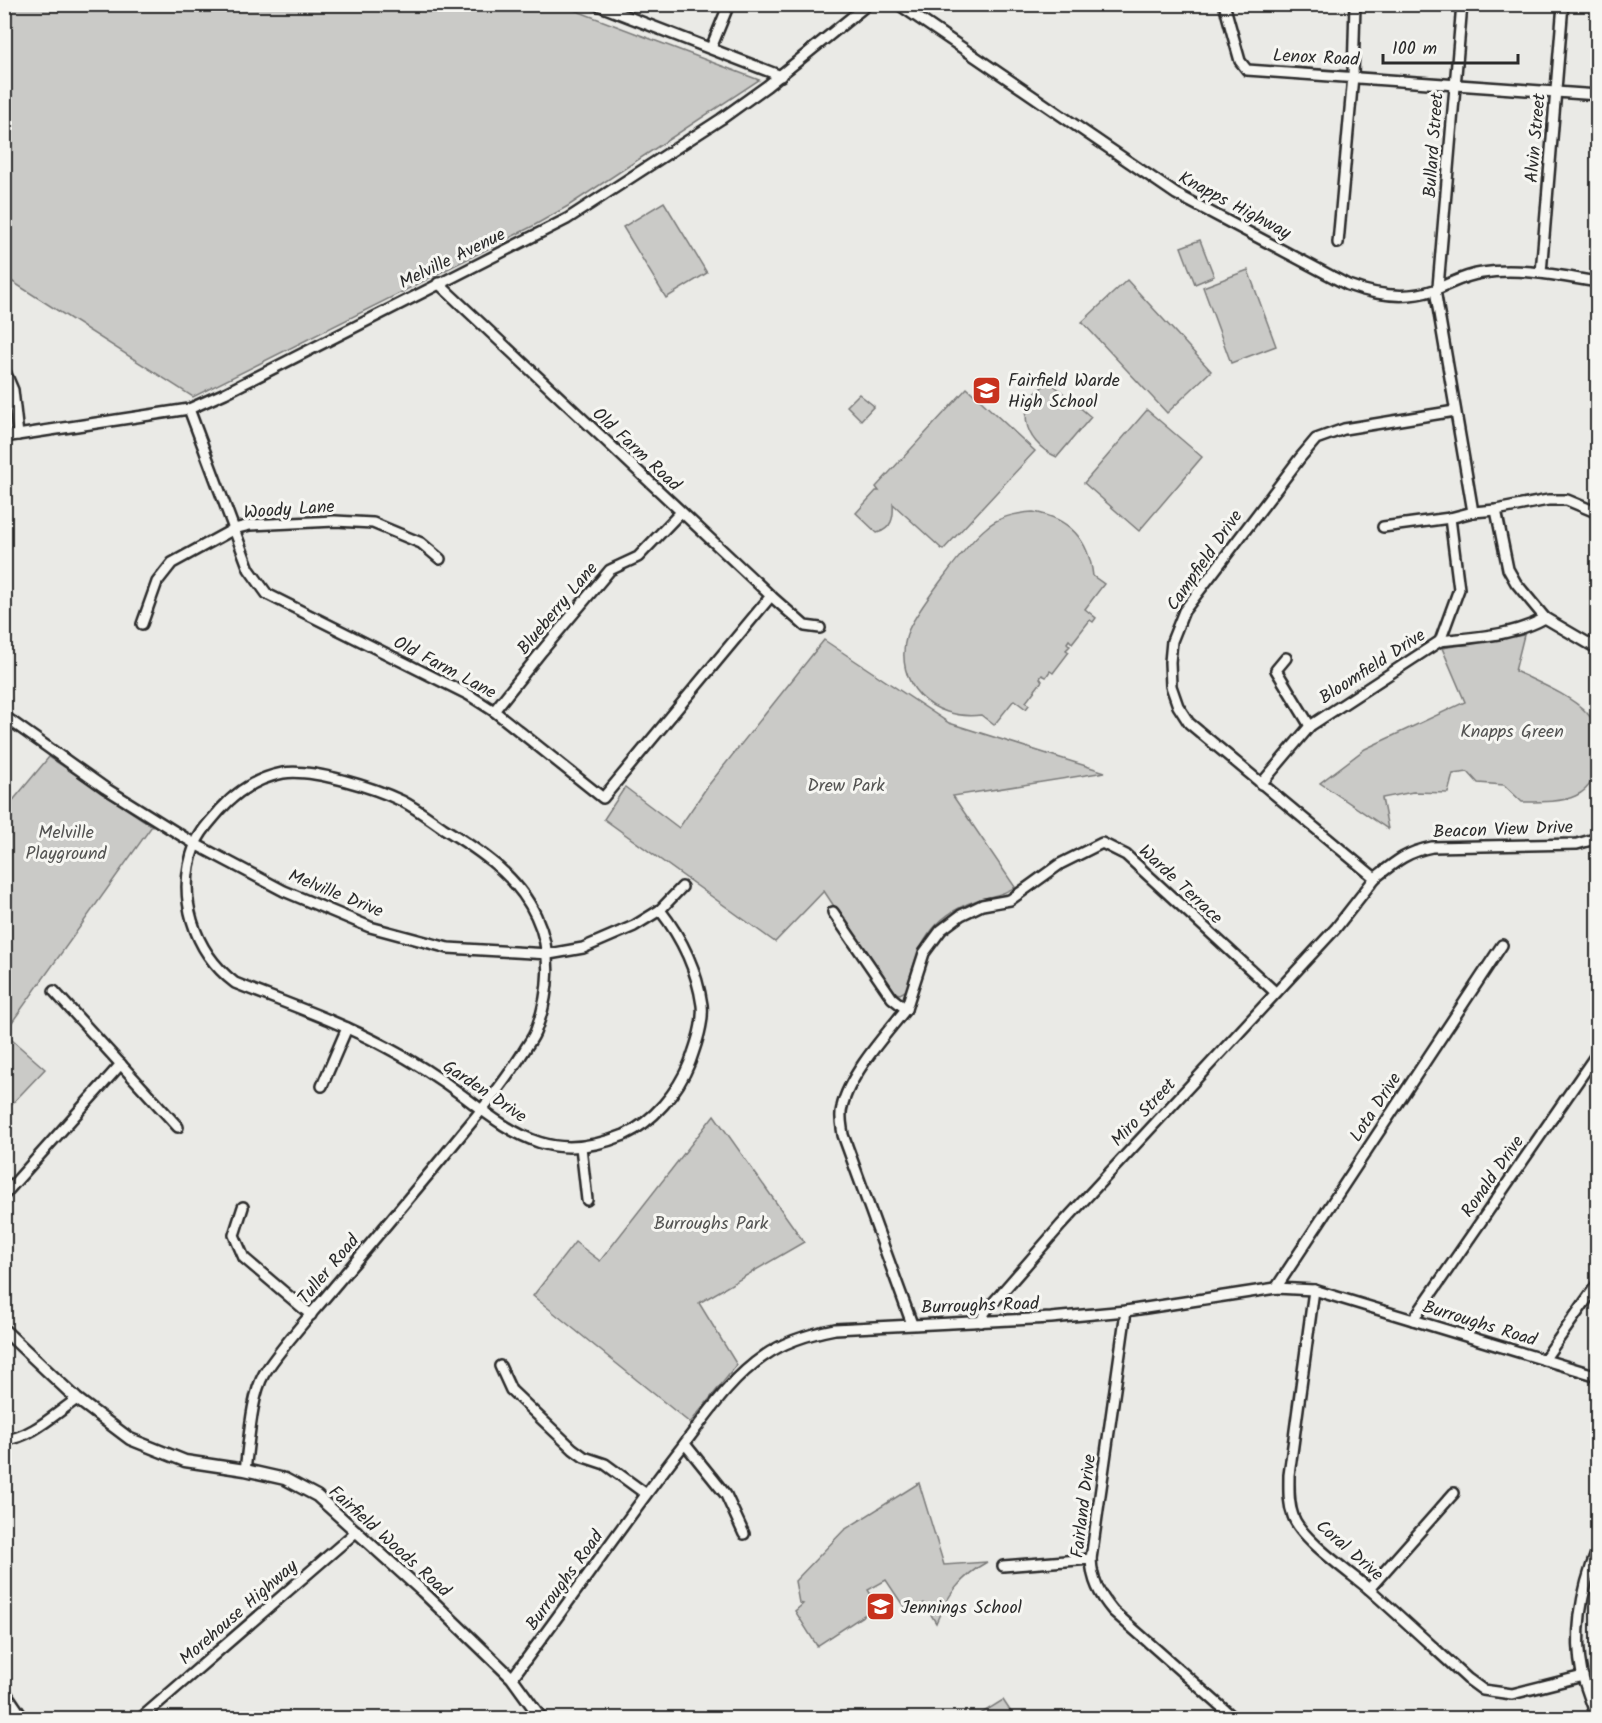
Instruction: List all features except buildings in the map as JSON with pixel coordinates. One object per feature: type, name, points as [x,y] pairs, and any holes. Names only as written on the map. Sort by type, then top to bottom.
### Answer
[{"type":"main road","name":"Fairfield Woods Road","points":[[4,1330],[77,1399],[130,1439],[185,1461],[285,1479],[317,1496],[512,1678],[541,1719]]},
{"type":"street","points":[[595,4],[781,76]]},
{"type":"street","points":[[711,48],[729,4]]},
{"type":"street","name":"Melville Avenue","points":[[4,437],[189,409],[225,393],[567,219],[781,76],[868,4]]},
{"type":"street","name":"Knapps Highway","points":[[898,4],[1176,194],[1348,285],[1370,293],[1411,295],[1479,273],[1502,271],[1541,273],[1598,282]]},
{"type":"street","name":"Lenox Road","points":[[1224,4],[1240,61],[1247,70],[1598,95]]},
{"type":"street","points":[[1338,243],[1353,76],[1356,4]]},
{"type":"street","name":"Bullard Street","points":[[1462,4],[1436,288],[1473,512]]},
{"type":"street","name":"Alvin Street","points":[[1541,273],[1563,4]]},
{"type":"street","name":"Old Farm Road","points":[[438,284],[771,596],[805,626],[820,628]]},
{"type":"street","points":[[4,369],[13,390],[18,435]]},
{"type":"street","name":"Old Farm Lane","points":[[189,409],[249,569],[267,594],[469,695],[494,711],[603,798],[771,596]]},
{"type":"street","name":"Campfield Drive","points":[[1375,878],[1189,723],[1178,706],[1171,686],[1172,641],[1184,611],[1300,458],[1317,439],[1344,429],[1455,411]]},
{"type":"street","points":[[1383,527],[1450,518],[1548,500],[1567,500],[1598,513]]},
{"type":"street","points":[[1496,510],[1508,569],[1516,584],[1545,618],[1598,648]]},
{"type":"street","name":"Blueberry Lane","points":[[494,711],[610,570],[639,557],[681,512]]},
{"type":"street","name":"Bloomfield Drive","points":[[1261,784],[1310,726],[1440,641],[1459,589],[1450,518]]},
{"type":"street","name":"Woody Lane","points":[[142,624],[157,582],[172,563],[234,529],[250,525],[373,523],[421,543],[440,559]]},
{"type":"street","points":[[1440,641],[1500,634],[1528,627],[1545,618]]},
{"type":"street","points":[[1286,658],[1276,670],[1310,726]]},
{"type":"street","name":"Melville Drive","points":[[4,716],[105,788],[195,844],[284,891],[370,927],[448,948],[549,954],[583,948],[634,926],[660,910],[682,887]]},
{"type":"street","points":[[195,844],[202,831],[234,794],[266,777],[302,772],[321,774],[401,801],[469,844],[504,871],[522,891],[537,916],[549,954]]},
{"type":"street","name":"Beacon View Drive","points":[[1336,928],[1375,878],[1414,850],[1432,847],[1577,844],[1598,838]]},
{"type":"street","name":"Warde Terrace","points":[[912,1324],[843,1135],[841,1109],[848,1089],[880,1041],[906,1009],[924,953],[941,930],[961,915],[982,905],[1010,900],[1060,864],[1101,843],[1126,855],[1275,992]]},
{"type":"street","name":"Garden Drive","points":[[195,844],[188,876],[189,912],[199,942],[212,962],[235,983],[347,1028],[386,1047],[513,1132],[543,1144],[581,1147],[604,1143],[632,1131],[657,1112],[675,1089],[689,1064],[698,1037],[702,1006],[691,963],[672,925],[660,910]]},
{"type":"street","points":[[832,912],[892,998],[906,1009]]},
{"type":"street","name":"Miro Street","points":[[981,1322],[985,1312],[1061,1225],[1336,928]]},
{"type":"street","name":"Lota Drive","points":[[1276,1288],[1502,945]]},
{"type":"street","name":"Tuller Road","points":[[244,1470],[257,1389],[263,1375],[482,1111],[511,1072],[536,1031],[547,985],[549,954]]},
{"type":"street","points":[[54,991],[178,1126]]},
{"type":"street","points":[[322,1086],[347,1028]]},
{"type":"street","name":"Ronald Drive","points":[[1413,1320],[1598,1052]]},
{"type":"street","points":[[4,1195],[121,1064]]},
{"type":"street","points":[[581,1147],[587,1200]]},
{"type":"street","points":[[243,1207],[234,1235],[244,1258],[312,1315]]},
{"type":"street","points":[[1544,1360],[1598,1283]]},
{"type":"street","name":"Burroughs Road","points":[[512,1678],[646,1494],[734,1382],[763,1357],[793,1340],[835,1329],[981,1322],[1126,1311],[1276,1288],[1314,1290],[1598,1376]]},
{"type":"street","name":"Coral Drive","points":[[1314,1290],[1289,1475],[1289,1499],[1293,1516],[1306,1535],[1483,1690],[1512,1694],[1583,1676]]},
{"type":"street","name":"Fairland Drive","points":[[1126,1311],[1091,1559],[1092,1575],[1098,1592],[1113,1611],[1234,1719]]},
{"type":"street","points":[[500,1366],[511,1390],[573,1449],[584,1457],[604,1464],[646,1494]]},
{"type":"street","points":[[4,1440],[13,1439],[36,1428],[77,1399]]},
{"type":"street","points":[[685,1444],[726,1496],[744,1533]]},
{"type":"street","points":[[1369,1588],[1454,1493]]},
{"type":"street","name":"Morehouse Highway","points":[[141,1719],[357,1531]]},
{"type":"street","points":[[1597,1719],[1583,1676],[1578,1631],[1588,1572],[1598,1548]]},
{"type":"street","points":[[1003,1566],[1091,1559]]},
{"type":"street","points":[[4,1690],[23,1719]]},
{"type":"green space","points":[[4,5],[561,5],[759,80],[568,206],[533,226],[193,397],[5,277]]},
{"type":"green space","points":[[664,202],[707,273],[666,298],[623,227]]},
{"type":"green space","points":[[1200,240],[1214,276],[1195,284],[1181,247]]},
{"type":"green space","points":[[1248,270],[1276,346],[1231,363],[1203,287]]},
{"type":"green space","points":[[1127,280],[1211,371],[1167,413],[1082,322]]},
{"type":"green space","points":[[1050,382],[1091,417],[1057,457],[1036,442],[1026,421],[1031,400],[1038,390]]},
{"type":"green space","points":[[967,388],[1035,451],[943,550],[893,504],[891,522],[886,529],[877,533],[856,513],[876,491],[879,491],[876,487]]},
{"type":"green space","points":[[859,394],[874,406],[861,420],[847,406]]},
{"type":"green space","points":[[1147,410],[1202,457],[1139,531],[1084,483]]},
{"type":"green space","points":[[1033,512],[1057,519],[1067,525],[1082,542],[1091,563],[1093,576],[1104,584],[1085,609],[1096,618],[1093,622],[1090,620],[1072,643],[1069,640],[1067,643],[1070,646],[1066,650],[1069,652],[1053,673],[1050,671],[1046,677],[1042,675],[1040,678],[1042,681],[1026,702],[1029,705],[1026,709],[1014,700],[994,725],[981,715],[947,712],[920,696],[911,684],[905,669],[904,652],[907,634],[930,596],[955,562],[986,528],[1008,516]]},
{"type":"green space","name":"Knapps Green","points":[[1524,635],[1515,671],[1572,700],[1587,713],[1595,727],[1598,747],[1596,769],[1592,781],[1584,790],[1564,800],[1522,802],[1504,785],[1478,783],[1468,772],[1453,774],[1448,793],[1413,792],[1382,798],[1388,829],[1320,783],[1365,749],[1465,702],[1442,648]]},
{"type":"green space","name":"Drew Park","points":[[824,640],[949,723],[1105,772],[953,796],[1015,887],[960,907],[937,924],[928,935],[915,960],[907,990],[900,994],[888,988],[824,891],[775,942],[604,819],[625,787],[679,828],[707,787]]},
{"type":"green space","name":"Melville Playground","points":[[49,757],[152,826],[5,1032],[5,810]]},
{"type":"green space","points":[[4,1033],[45,1069],[7,1109],[4,1106]]},
{"type":"green space","name":"Burroughs Park","points":[[714,1115],[804,1242],[699,1303],[737,1365],[690,1423],[533,1296],[575,1242],[600,1261]]},
{"type":"green space","points":[[919,1483],[944,1565],[987,1562],[962,1580],[945,1604],[936,1623],[924,1603],[908,1613],[886,1580],[868,1590],[878,1606],[817,1646],[795,1611],[803,1604],[799,1603],[795,1581],[844,1530]]},
{"type":"green space","points":[[1003,1700],[1015,1718],[974,1718]]},
{"type":"place","name":"Fairfield Warde High School","points":[[987,390]]},
{"type":"place","name":"Jennings School","points":[[880,1607]]}]
